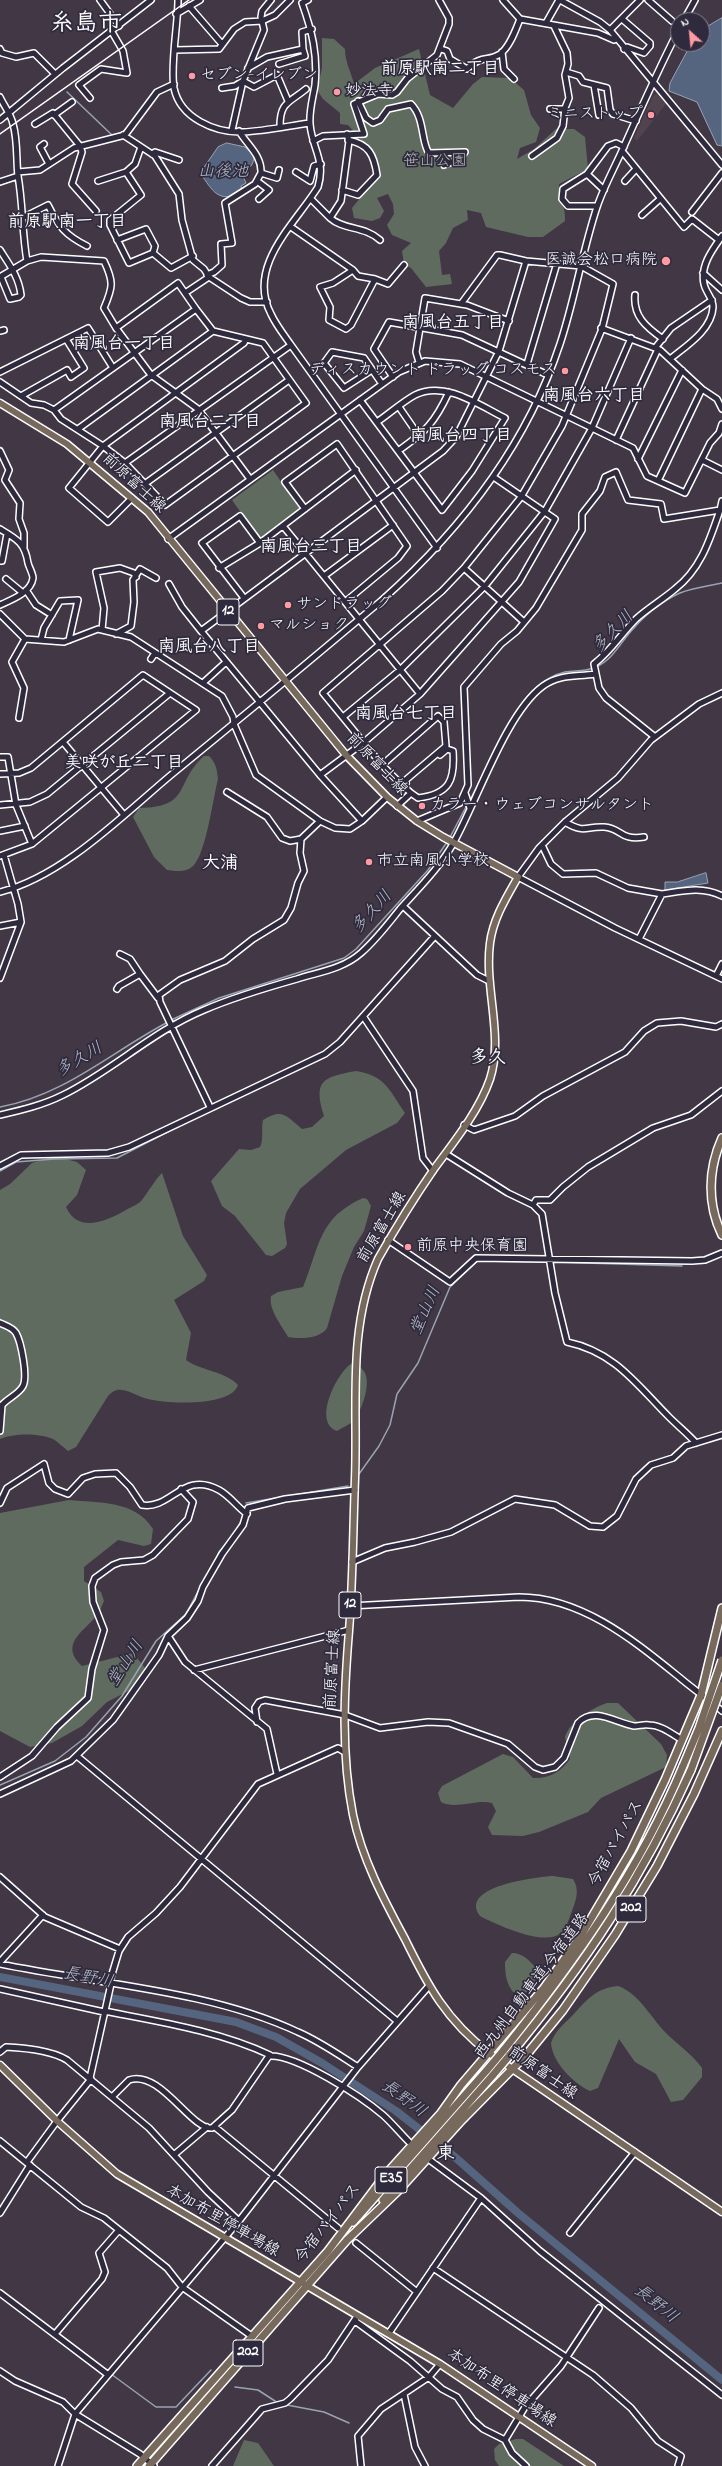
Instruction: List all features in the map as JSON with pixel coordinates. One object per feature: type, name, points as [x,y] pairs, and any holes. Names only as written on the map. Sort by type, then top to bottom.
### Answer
[{"type":"highway","points":[[722,1138],[713,1166],[711,1191],[713,1212],[722,1235]]},
{"type":"highway","name":"今宿バイパス","points":[[152,2465],[347,2240],[399,2190],[489,2053],[544,1988],[582,1934],[648,1818],[682,1740],[701,1695],[722,1608]]},
{"type":"highway","name":"西九州自動車道;今宿道路","points":[[440,2129],[552,1990],[601,1922],[647,1843],[684,1766],[699,1728],[722,1660]]},
{"type":"highway","name":"西九州自動車道;今宿道路","points":[[440,2129],[493,2075],[509,2056],[560,1994],[607,1926],[654,1847],[691,1770],[722,1685]]},
{"type":"highway","name":"今宿バイパス","points":[[137,2466],[253,2337],[328,2250],[386,2174],[425,2150],[440,2129],[513,2069],[563,2010],[635,1904],[694,1794],[722,1731]]},
{"type":"highway","name":"E35","points":[[363,2217],[425,2150]]},
{"type":"highway","points":[[347,2240],[363,2217]]},
{"type":"highway","points":[[328,2250],[363,2217]]},
{"type":"main road","name":"前原富士線","points":[[0,403],[67,444],[148,512],[168,539],[346,755],[387,797],[417,821],[443,837],[518,877],[495,921],[490,942],[489,981],[495,1034],[494,1062],[482,1096],[446,1154],[433,1171],[388,1240],[369,1279],[359,1318],[355,1385],[355,1490],[344,1751],[353,1817],[368,1864],[428,1987],[463,2030],[489,2053],[722,2212]]},
{"type":"main road","name":"本加布里停車場線","points":[[0,2065],[57,2121],[117,2174],[307,2286],[357,2318],[389,2333],[440,2364],[592,2466]]},
{"type":"street","points":[[100,0],[119,26]]},
{"type":"street","points":[[0,120],[55,74],[112,32],[151,0]]},
{"type":"street","points":[[178,0],[176,14],[174,84],[179,105],[189,116],[209,126],[239,131],[310,123]]},
{"type":"street","points":[[176,14],[200,0]]},
{"type":"street","points":[[232,130],[243,81],[264,30],[262,11],[271,0]]},
{"type":"street","points":[[175,50],[218,49],[234,29],[245,22],[262,21],[275,15],[290,0]]},
{"type":"street","points":[[308,0],[302,3],[312,29],[316,49],[316,65],[310,123],[313,141],[321,164],[318,187],[275,248],[267,265],[265,280],[266,302],[271,314],[291,345],[437,548]]},
{"type":"street","points":[[313,141],[323,136],[348,137],[364,134],[354,104],[358,101],[378,94],[392,95],[397,92],[407,79],[430,62],[441,49],[450,18],[440,0]]},
{"type":"street","points":[[503,0],[520,19],[598,33],[614,40],[617,39]]},
{"type":"street","points":[[546,23],[559,0],[600,22],[610,30],[624,49],[722,165]]},
{"type":"street","points":[[610,30],[640,0]]},
{"type":"street","points":[[648,0],[670,19]]},
{"type":"street","points":[[688,12],[694,0]]},
{"type":"street","points":[[189,6],[222,43]]},
{"type":"street","points":[[441,49],[447,51],[450,59],[467,70],[481,58],[493,57],[502,52],[520,19]]},
{"type":"street","points":[[622,19],[650,43],[650,46],[644,53],[627,47],[624,49]]},
{"type":"street","points":[[532,156],[557,138],[563,126],[565,109],[569,98],[566,72],[568,64],[567,53],[554,26]]},
{"type":"street","points":[[279,64],[305,56],[302,32],[312,29]]},
{"type":"street","points":[[90,98],[79,85],[101,68],[127,73],[123,51],[112,32]]},
{"type":"street","points":[[0,892],[33,882],[53,871],[124,814],[359,620],[418,568],[473,507],[495,478],[525,428],[537,401],[560,344],[597,206],[670,47]]},
{"type":"street","points":[[0,49],[2,53],[9,56],[34,53],[55,74]]},
{"type":"street","points":[[248,68],[267,57],[303,49]]},
{"type":"street","points":[[502,52],[504,69],[514,79]]},
{"type":"street","points":[[566,72],[579,76],[583,82],[607,88],[610,110],[613,114],[636,121]]},
{"type":"street","points":[[243,81],[254,87],[277,75],[288,101]]},
{"type":"street","points":[[222,88],[235,86],[243,81]]},
{"type":"street","points":[[0,182],[18,174],[34,171],[48,162],[80,146],[123,136],[157,92],[174,84]]},
{"type":"street","points":[[594,85],[599,115]]},
{"type":"street","points":[[280,126],[280,112],[288,101],[306,89]]},
{"type":"street","points":[[0,99],[9,112],[16,138],[18,174],[22,188],[22,218],[27,261]]},
{"type":"street","points":[[358,101],[366,118],[373,123],[380,120],[388,109],[411,104],[423,129],[425,146],[429,153],[465,152],[460,159],[444,165]]},
{"type":"street","points":[[35,124],[53,113],[54,115],[72,102]]},
{"type":"street","points":[[550,109],[565,109]]},
{"type":"street","points":[[54,115],[80,146],[82,152],[72,184],[96,211]]},
{"type":"street","points":[[185,293],[222,265],[221,244],[232,243],[225,203],[247,190],[257,181],[261,173],[255,152],[245,142],[239,131]]},
{"type":"street","points":[[123,136],[152,154],[165,170],[179,194],[182,220],[193,260],[204,269],[208,276],[241,298],[250,302],[266,302]]},
{"type":"street","points":[[330,218],[341,201],[348,137]]},
{"type":"street","points":[[342,190],[358,195],[377,174],[375,161],[370,153],[361,142],[348,137]]},
{"type":"street","points":[[597,206],[568,206],[562,199],[564,187],[586,174],[609,146],[616,143],[623,149],[636,169],[684,227],[692,219],[721,238],[706,260],[704,273],[704,285],[712,300],[713,309],[708,323],[693,340],[670,359]]},
{"type":"street","points":[[44,144],[40,147],[48,162]]},
{"type":"street","points":[[98,181],[126,172],[135,164],[141,147]]},
{"type":"street","points":[[152,154],[155,152],[179,160]]},
{"type":"street","points":[[296,172],[310,180],[314,166],[321,164]]},
{"type":"street","points":[[625,181],[636,169]]},
{"type":"street","points":[[261,173],[277,178],[280,170]]},
{"type":"street","points":[[117,240],[146,229],[155,246],[153,253],[129,264],[117,240],[110,225],[110,220],[141,195],[126,172]]},
{"type":"street","points":[[692,212],[722,173]]},
{"type":"street","points":[[586,174],[604,190]]},
{"type":"street","points":[[257,181],[270,190],[259,199]]},
{"type":"street","points":[[311,199],[335,223],[350,225],[374,235],[380,240]]},
{"type":"street","points":[[642,215],[660,199]]},
{"type":"street","points":[[22,218],[48,205],[57,223],[69,237],[87,246]]},
{"type":"street","points":[[291,227],[353,270],[358,276],[375,279],[388,284],[404,265]]},
{"type":"street","points":[[0,250],[13,270],[20,288],[21,295],[19,298],[10,299],[0,277],[13,270],[27,261],[41,257],[104,261],[113,279],[112,291],[104,308],[116,328],[151,375],[198,409],[250,479]]},
{"type":"street","points":[[153,253],[171,268],[192,256]]},
{"type":"street","points":[[382,766],[438,716],[444,722],[446,746],[402,784],[382,766],[322,693],[380,646],[442,591],[464,568],[521,497],[566,415],[602,329],[613,284],[581,266],[526,261],[497,255],[462,304]]},
{"type":"street","points":[[201,631],[443,451],[456,438],[499,351],[526,261]]},
{"type":"street","points":[[526,364],[557,263]]},
{"type":"street","points":[[353,270],[333,283],[320,287],[330,307],[329,320],[346,329],[351,325],[375,279]]},
{"type":"street","points":[[704,273],[722,290]]},
{"type":"street","points":[[0,382],[31,403],[44,405],[54,410],[61,419],[103,446],[125,463],[165,504],[306,402],[263,344],[213,331],[178,283],[116,328]]},
{"type":"street","points":[[635,295],[635,305],[642,322],[663,339]]},
{"type":"street","points":[[419,362],[416,352],[425,298],[482,309],[509,321]]},
{"type":"street","points":[[616,440],[656,349],[671,328],[712,300]]},
{"type":"street","points":[[54,410],[196,308]]},
{"type":"street","points":[[393,377],[374,349],[389,322],[462,336],[499,351],[548,375]]},
{"type":"street","points":[[0,372],[88,328],[113,368]]},
{"type":"street","points":[[602,329],[631,338],[656,349],[670,359],[702,389],[717,399],[722,409]]},
{"type":"street","points":[[78,429],[213,331]]},
{"type":"street","points":[[21,396],[67,370],[71,376],[84,368],[66,338]]},
{"type":"street","points":[[343,717],[400,670],[485,586],[544,511],[592,428],[631,338]]},
{"type":"street","points":[[132,498],[108,522],[69,488],[103,446],[244,343],[246,339]]},
{"type":"street","points":[[125,463],[198,409],[291,345]]},
{"type":"street","points":[[372,370],[344,388],[324,363],[332,352],[364,358],[382,384]]},
{"type":"street","points":[[168,539],[340,413],[382,384],[419,362],[449,362],[460,364],[486,378],[566,415],[633,448],[647,476],[685,493],[710,443],[719,433],[722,424]]},
{"type":"street","points":[[638,459],[682,370]]},
{"type":"street","points":[[146,483],[289,380]]},
{"type":"street","points":[[658,481],[702,389]]},
{"type":"street","points":[[360,400],[442,510],[472,471],[505,418],[449,392],[434,390],[415,395],[377,422]]},
{"type":"street","points":[[398,451],[427,430],[438,416],[449,392]]},
{"type":"street","points":[[399,407],[419,436]]},
{"type":"street","points":[[305,509],[285,482],[337,444],[407,546],[394,562],[345,602]]},
{"type":"street","points":[[0,450],[9,470],[6,478]]},
{"type":"street","points":[[702,460],[722,470]]},
{"type":"street","points":[[219,568],[260,543],[356,470]]},
{"type":"street","points":[[417,821],[460,803],[468,785],[464,687],[501,644],[536,608],[582,530],[582,514],[600,491],[605,477],[616,472],[628,500],[661,504],[664,519],[720,510]]},
{"type":"street","points":[[0,476],[6,478],[20,503],[19,519],[24,533],[24,547]]},
{"type":"street","points":[[320,775],[363,743],[420,694],[519,582],[555,518],[521,497],[495,478]]},
{"type":"street","points":[[655,737],[606,698],[598,688],[594,664],[610,652],[636,619],[676,589],[688,577],[705,552],[722,501]]},
{"type":"street","points":[[244,598],[219,568],[202,543],[240,516],[260,543]]},
{"type":"street","points":[[324,576],[393,525]]},
{"type":"street","points":[[283,526],[420,694]]},
{"type":"street","points":[[0,529],[24,547],[27,552],[33,578],[25,592],[0,605]]},
{"type":"street","points":[[0,561],[2,561],[7,534]]},
{"type":"street","points":[[102,630],[104,608],[96,572],[120,568],[134,573],[136,577]]},
{"type":"street","points":[[464,568],[524,622]]},
{"type":"street","points":[[116,634],[131,626],[134,602],[133,580],[140,569],[156,578]]},
{"type":"street","points":[[6,579],[25,592],[36,606],[52,615]]},
{"type":"street","points":[[169,584],[182,607],[226,662],[320,775],[362,821]]},
{"type":"street","points":[[41,640],[44,628],[60,601],[78,600],[69,640]]},
{"type":"street","points":[[0,614],[25,639],[64,642],[91,631],[102,630],[131,638],[204,682],[222,696],[233,717],[234,724],[256,775],[320,821],[342,830],[350,829],[362,821],[387,797]]},
{"type":"street","points":[[19,718],[24,688],[12,662],[25,639]]},
{"type":"street","points":[[151,659],[155,653]]},
{"type":"street","points":[[204,682],[226,662]]},
{"type":"street","points":[[0,774],[10,775],[31,768],[142,676],[145,670]]},
{"type":"street","points":[[0,1115],[37,1106],[66,1094],[172,1024],[228,1000],[324,972],[353,959],[426,881],[454,843],[469,806],[512,726],[531,698],[543,686],[559,678],[595,672]]},
{"type":"street","points":[[0,978],[21,922],[14,888],[2,855],[32,844],[196,710],[142,676]]},
{"type":"street","points":[[0,805],[16,805],[30,802],[47,794],[170,693]]},
{"type":"street","points":[[722,693],[699,704],[655,737],[618,778],[565,822],[542,845],[518,877],[639,939],[722,978]]},
{"type":"street","points":[[63,742],[124,814]]},
{"type":"street","points":[[448,749],[453,751],[453,777],[447,786],[425,797],[418,798],[411,793],[402,786],[448,749]]},
{"type":"street","points":[[0,757],[8,757],[16,805],[32,844]]},
{"type":"street","points":[[227,792],[267,817],[282,838],[290,841],[301,839],[320,821]]},
{"type":"street","points":[[397,806],[411,793]]},
{"type":"street","points":[[465,793],[469,806]]},
{"type":"street","points":[[565,822],[574,828],[586,830],[604,827],[614,830],[625,837],[644,837]]},
{"type":"street","points":[[0,831],[25,826]]},
{"type":"street","points":[[158,998],[161,992],[180,980],[225,961],[253,939],[284,920],[291,908],[298,883],[304,871],[300,853],[301,839]]},
{"type":"street","points":[[542,845],[551,864],[563,874],[596,872],[628,888],[662,894],[700,890],[722,896]]},
{"type":"street","points":[[639,939],[662,894]]},
{"type":"street","points":[[403,906],[434,937],[477,975],[489,981]]},
{"type":"street","points":[[0,926],[21,922]]},
{"type":"street","points":[[0,1166],[21,1155],[108,1153],[129,1147],[210,1107],[325,1054],[340,1042],[434,937]]},
{"type":"street","points":[[120,954],[130,959],[158,998],[172,1024],[210,1107]]},
{"type":"street","points":[[716,976],[722,964]]},
{"type":"street","points":[[117,989],[119,986],[140,974]]},
{"type":"street","points":[[363,1016],[413,1091],[423,1158],[433,1171]]},
{"type":"street","points":[[464,1125],[474,1130],[515,1116],[543,1096],[625,1052],[644,1032],[657,1023],[681,1021],[716,1027],[722,1024]]},
{"type":"street","points":[[533,1205],[536,1200],[550,1200],[563,1186],[588,1167],[653,1128],[691,1115],[722,1091]]},
{"type":"street","points":[[446,1154],[508,1193],[533,1205],[542,1214],[567,1342],[608,1358],[629,1374],[670,1418],[696,1443]]},
{"type":"street","points":[[388,1240],[450,1282],[476,1258],[550,1261],[692,1261],[705,1260],[722,1253]]},
{"type":"street","points":[[0,1323],[11,1327],[15,1332],[22,1353],[25,1379],[21,1389],[2,1406],[0,1431]]},
{"type":"street","points":[[352,1562],[385,1548],[415,1542],[451,1532],[515,1499],[555,1505],[590,1526],[603,1527],[617,1516],[642,1472],[655,1462],[672,1458],[686,1446],[722,1435]]},
{"type":"street","points":[[0,1503],[7,1488],[44,1464],[49,1483],[55,1489],[68,1494],[74,1490],[78,1481],[96,1474],[116,1473],[122,1477],[142,1505],[156,1504],[181,1489],[195,1484],[220,1490],[247,1514]]},
{"type":"street","points":[[0,1777],[32,1756],[57,1727],[88,1698],[92,1669],[104,1630],[93,1602],[92,1586],[95,1578],[113,1565],[121,1562],[144,1560],[153,1555],[188,1519],[193,1502],[181,1489]]},
{"type":"street","points":[[0,1794],[46,1774],[77,1756],[124,1708],[159,1655],[168,1636],[187,1618],[222,1554],[233,1540],[247,1514],[248,1508],[285,1498],[355,1490]]},
{"type":"street","points":[[350,1606],[519,1597],[549,1600],[576,1608],[617,1631],[722,1711]]},
{"type":"street","points":[[194,1670],[349,1630]]},
{"type":"street","points":[[168,1636],[185,1662],[267,1730],[278,1774]]},
{"type":"street","points":[[257,1722],[255,1708],[259,1702],[265,1700],[345,1715],[380,1728],[428,1722],[449,1723],[502,1740],[514,1748],[535,1767],[543,1770],[552,1769],[559,1764],[567,1751],[578,1723],[592,1716],[606,1716],[635,1726],[649,1724],[665,1729],[682,1740]]},
{"type":"street","points":[[0,2213],[57,2121],[90,2079],[110,1984],[120,1949],[128,1937],[169,1900],[202,1861],[254,1788],[262,1781],[338,1748],[344,1751]]},
{"type":"street","points":[[77,1756],[397,2021]]},
{"type":"street","points":[[0,1877],[42,1915],[120,1949]]},
{"type":"street","points":[[0,1963],[42,1915]]},
{"type":"street","points":[[0,1963],[192,1999],[261,2018],[298,2032],[358,2067]]},
{"type":"street","points":[[58,2466],[75,2414],[107,2374],[239,2221],[273,2175],[358,2067],[428,1987]]},
{"type":"street","points":[[0,1989],[195,2030],[256,2048],[270,2055],[269,2056],[284,2057],[315,2071],[382,2114],[409,2142]]},
{"type":"street","points":[[0,2052],[10,2047],[26,2048],[62,2057],[149,2128],[175,2154],[208,2192],[239,2221]]},
{"type":"street","points":[[215,2127],[232,2110],[269,2056]]},
{"type":"street","points":[[112,2097],[128,2080],[143,2080],[174,2098],[194,2119],[206,2127],[215,2127],[338,2228]]},
{"type":"street","points":[[175,2154],[206,2127]]},
{"type":"street","points":[[0,2141],[81,2207],[104,2218],[167,2268],[182,2287],[253,2337]]},
{"type":"street","points":[[425,2150],[540,2251],[722,2395]]},
{"type":"street","points":[[570,2233],[635,2152]]},
{"type":"street","points":[[389,2333],[481,2198]]},
{"type":"street","points":[[55,2334],[102,2279],[105,2272],[99,2253],[119,2230]]},
{"type":"street","points":[[356,2244],[417,2292]]},
{"type":"street","points":[[433,2268],[593,2374],[631,2408],[662,2445],[681,2456],[678,2466]]},
{"type":"street","points":[[0,2293],[107,2374]]},
{"type":"street","points":[[505,2440],[519,2416],[568,2356],[599,2308]]},
{"type":"street","points":[[212,2466],[262,2409],[285,2403],[290,2399],[328,2360],[357,2318],[442,2389],[461,2401],[472,2420],[483,2429],[505,2440],[512,2453],[526,2466]]},
{"type":"street","points":[[360,2466],[358,2436],[381,2409],[429,2377],[440,2364]]},
{"type":"street","points":[[0,2371],[20,2383],[63,2402],[75,2414],[144,2457],[152,2465]]},
{"type":"street","points":[[404,2394],[415,2447],[425,2466]]},
{"type":"shaded area","points":[[657,94],[666,104],[637,141],[634,138],[653,96]]},
{"type":"green space","name":"笹山公園","points":[[322,38],[334,39],[345,49],[347,63],[354,84],[375,68],[419,49],[430,95],[453,108],[473,84],[482,77],[510,78],[524,90],[531,115],[540,128],[536,142],[520,148],[517,159],[534,149],[556,129],[574,129],[585,137],[588,169],[559,184],[565,221],[543,237],[528,237],[486,227],[481,213],[467,210],[468,220],[453,228],[446,243],[439,251],[442,275],[450,274],[452,284],[426,287],[411,268],[404,264],[402,251],[411,243],[392,235],[387,225],[394,214],[393,204],[388,194],[377,198],[384,211],[380,218],[372,221],[354,218],[352,208],[369,187],[380,178],[376,157],[348,125],[340,124],[340,113],[323,99],[317,90],[322,68]]},
{"type":"green space","points":[[273,470],[300,509],[263,538],[259,538],[232,500]]},
{"type":"green space","points":[[204,756],[209,756],[215,764],[218,779],[202,850],[198,860],[187,870],[167,870],[154,857],[133,817],[139,808],[156,807],[175,798],[195,766]]},
{"type":"green space","points":[[356,1071],[374,1076],[386,1085],[405,1113],[397,1123],[346,1150],[300,1189],[286,1213],[284,1223],[287,1244],[285,1248],[272,1256],[266,1255],[235,1216],[222,1206],[211,1181],[239,1149],[251,1150],[260,1147],[262,1141],[263,1120],[270,1116],[280,1114],[284,1115],[302,1129],[312,1127],[324,1116],[320,1095],[320,1088],[323,1083],[335,1076]]},
{"type":"green space","points":[[54,1156],[77,1162],[86,1170],[77,1195],[66,1207],[71,1215],[85,1223],[102,1221],[137,1204],[142,1200],[156,1179],[162,1173],[183,1236],[207,1275],[204,1281],[174,1300],[191,1333],[186,1360],[199,1367],[233,1380],[238,1385],[233,1392],[224,1397],[211,1400],[183,1403],[157,1401],[125,1391],[116,1390],[108,1396],[76,1447],[68,1451],[53,1439],[47,1437],[19,1435],[0,1439],[0,1190],[10,1184],[32,1163]]},
{"type":"green space","points":[[363,1198],[367,1199],[371,1206],[364,1231],[354,1247],[342,1276],[327,1328],[324,1332],[315,1336],[304,1338],[288,1337],[273,1312],[271,1296],[278,1292],[303,1287],[322,1235],[329,1224],[348,1206]]},
{"type":"green space","points":[[354,1362],[365,1373],[367,1379],[366,1392],[355,1419],[337,1431],[330,1426],[327,1417],[327,1407],[330,1395],[341,1374]]},
{"type":"green space","points":[[69,1500],[104,1503],[126,1508],[145,1520],[153,1529],[151,1544],[144,1546],[118,1540],[84,1567],[84,1581],[101,1592],[104,1601],[98,1614],[76,1638],[73,1644],[75,1658],[82,1666],[133,1653],[145,1668],[144,1683],[107,1702],[82,1726],[52,1743],[30,1747],[0,1731],[0,1513]]},
{"type":"green space","points":[[607,1703],[618,1703],[661,1744],[667,1755],[666,1767],[601,1798],[588,1812],[539,1832],[523,1836],[492,1835],[488,1827],[496,1811],[492,1803],[480,1802],[453,1805],[441,1802],[438,1793],[442,1786],[503,1754],[513,1757],[533,1778],[554,1774],[563,1768],[570,1759],[565,1737],[568,1731],[582,1716]]},
{"type":"green space","points":[[553,1876],[573,1879],[577,1891],[575,1903],[566,1926],[561,1933],[554,1937],[544,1938],[521,1933],[480,1916],[476,1906],[480,1897],[489,1890],[517,1881]]},
{"type":"green space","points":[[512,1953],[520,1954],[529,1960],[537,1969],[534,1986],[525,1993],[513,1992],[507,1981],[505,1962]]},
{"type":"green space","points":[[618,1986],[632,1994],[644,2006],[660,2027],[702,2068],[702,2077],[683,2100],[671,2102],[656,2074],[635,2062],[619,2039],[598,2088],[590,2091],[571,2078],[555,2058],[551,2043],[560,2028],[587,2000],[597,1992],[610,1987]]},
{"type":"green space","points":[[516,2439],[523,2439],[564,2466],[499,2466],[495,2460],[494,2449],[499,2444]]},
{"type":"green space","points":[[244,2440],[258,2443],[274,2466],[233,2466]]},
{"type":"water","points":[[722,18],[722,146],[717,145],[697,102],[669,91],[670,83],[687,52],[710,52],[710,25]]},
{"type":"water","name":"山後池","points":[[227,143],[245,147],[254,156],[251,166],[241,171],[246,183],[241,186],[242,192],[227,197],[217,194],[200,173],[218,147]]},
{"type":"water","points":[[706,873],[708,883],[665,890],[665,882],[677,882]]},
{"type":"waterway","points":[[67,92],[113,136]]},
{"type":"waterway","name":"多久川","points":[[596,667],[613,655],[638,623],[661,604],[685,591],[722,583]]},
{"type":"waterway","name":"多久川","points":[[517,712],[531,693],[543,682],[557,674],[593,668]]},
{"type":"waterway","name":"多久川","points":[[470,800],[485,771]]},
{"type":"waterway","name":"多久川","points":[[449,839],[467,805]]},
{"type":"waterway","name":"多久川","points":[[171,1020],[219,998],[344,958],[356,949],[428,870],[447,842]]},
{"type":"waterway","name":"多久川","points":[[0,1107],[24,1101],[67,1083],[168,1022]]},
{"type":"waterway","points":[[0,1171],[16,1162],[54,1159],[117,1158],[183,1124]]},
{"type":"waterway","name":"堂山川","points":[[359,1474],[379,1446],[390,1425],[397,1394],[418,1363],[450,1287],[477,1261],[548,1262]]},
{"type":"waterway","name":"堂山川","points":[[552,1262],[682,1266]]},
{"type":"waterway","name":"堂山川","points":[[246,1503],[348,1486]]},
{"type":"waterway","name":"堂山川","points":[[233,1535],[241,1521]]},
{"type":"waterway","name":"堂山川","points":[[213,1565],[219,1552],[228,1541]]},
{"type":"waterway","name":"堂山川","points":[[0,1785],[55,1761],[86,1737],[122,1696],[156,1641],[186,1614],[204,1580]]},
{"type":"waterway","name":"長野川","points":[[0,1977],[236,2022],[276,2037],[322,2063],[396,2111],[456,2158],[518,2213],[722,2380]]},
{"type":"waterway","points":[[0,2290],[52,2329]]},
{"type":"waterway","points":[[59,2334],[107,2371]]},
{"type":"waterway","points":[[111,2374],[156,2407],[176,2407],[211,2370]]},
{"type":"waterway","points":[[235,2387],[258,2390],[275,2401]]},
{"type":"waterway","points":[[287,2405],[324,2412],[349,2423]]},
{"type":"railway","points":[[0,134],[189,0]]},
{"type":"place","name":"セブン-イレブン","points":[[192,76]]},
{"type":"place","name":"妙法寺","points":[[337,92]]},
{"type":"place","name":"ミニストップ","points":[[651,115]]},
{"type":"place","name":"医誠会松口病院","points":[[666,261]]},
{"type":"place","name":"ディスカウント ドラッグ コスモス","points":[[565,371]]},
{"type":"place","name":"サンドラッグ","points":[[288,605]]},
{"type":"place","name":"マルショク","points":[[261,626]]},
{"type":"place","name":"カラー・ウェブコンサルタント","points":[[422,806]]},
{"type":"place","name":"市立南風小学校","points":[[369,862]]},
{"type":"place","name":"前原中央保育園","points":[[408,1247]]},
{"type":"district","name":"糸島市","points":[[86,26]]},
{"type":"district","name":"前原駅南二丁目","points":[[440,70]]},
{"type":"district","name":"前原駅南一丁目","points":[[67,223]]},
{"type":"district","name":"南風台五丁目","points":[[453,324]]},
{"type":"district","name":"南風台一丁目","points":[[124,345]]},
{"type":"district","name":"南風台六丁目","points":[[594,397]]},
{"type":"district","name":"南風台二丁目","points":[[210,423]]},
{"type":"district","name":"南風台四丁目","points":[[461,437]]},
{"type":"district","name":"南風台三丁目","points":[[311,548]]},
{"type":"district","name":"南風台八丁目","points":[[209,648]]},
{"type":"district","name":"南風台七丁目","points":[[406,715]]},
{"type":"district","name":"美咲が丘二丁目","points":[[124,764]]},
{"type":"district","name":"大浦","points":[[220,865]]},
{"type":"district","name":"多久","points":[[488,1059]]},
{"type":"district","name":"東","points":[[446,2155]]}]
